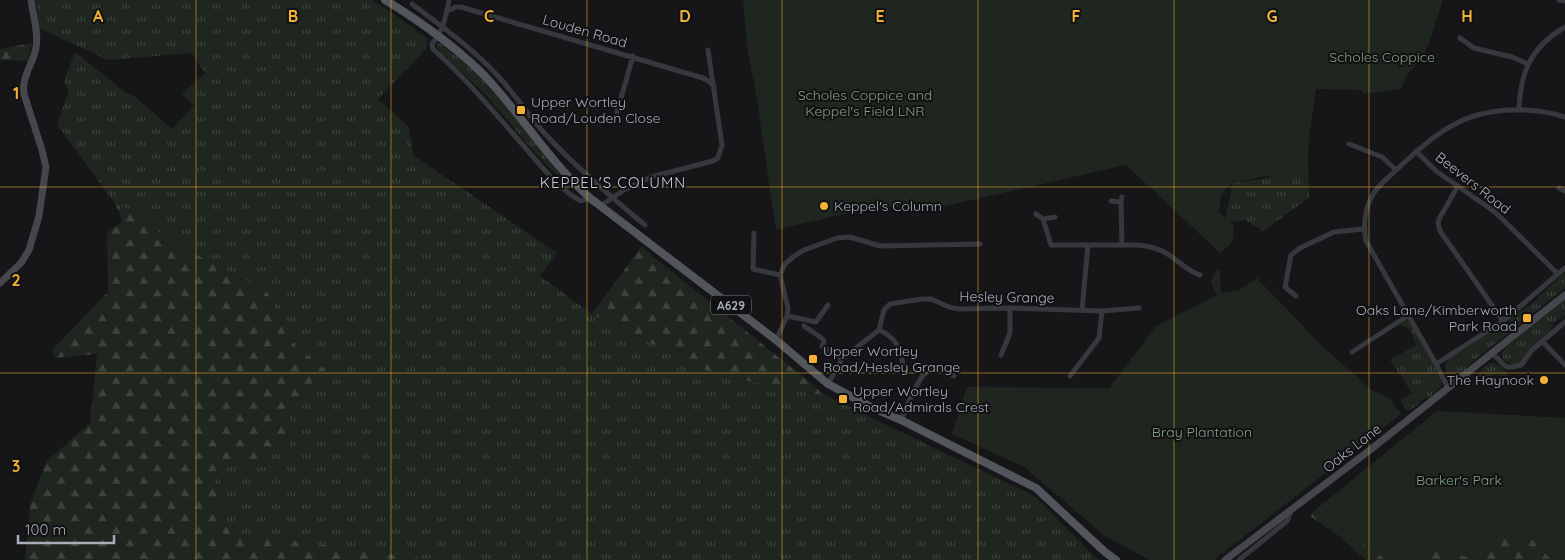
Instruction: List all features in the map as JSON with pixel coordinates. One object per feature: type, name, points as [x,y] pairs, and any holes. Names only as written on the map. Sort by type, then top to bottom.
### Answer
[{"type":"main road","name":"A629","points":[[385,0],[438,37],[492,84],[572,182],[590,198],[776,340],[828,384],[1036,488],[1116,560]]},
{"type":"street","points":[[0,283],[21,263],[29,250],[39,216],[46,167],[23,86],[36,48],[36,30],[31,0]]},
{"type":"street","points":[[449,0],[443,27],[432,44],[433,49],[473,87],[546,171],[574,198],[581,201],[590,198]]},
{"type":"street","points":[[1559,0],[1565,1]]},
{"type":"street","points":[[412,4],[477,55],[498,75],[547,136],[579,169],[645,225]]},
{"type":"street","name":"Louden Road","points":[[447,11],[460,6],[703,78],[714,87]]},
{"type":"street","points":[[1519,110],[1520,93],[1528,64],[1540,45],[1564,29]]},
{"type":"street","points":[[1460,38],[1474,48],[1512,57],[1528,64]]},
{"type":"street","points":[[600,206],[624,190],[651,177],[713,161],[718,158],[721,152],[721,137],[708,50]]},
{"type":"street","points":[[616,112],[633,56]]},
{"type":"street","points":[[1448,388],[1409,315],[1366,241],[1364,228],[1366,210],[1371,197],[1383,182],[1416,151],[1436,136],[1476,116],[1519,110],[1536,111],[1565,117]]},
{"type":"street","points":[[1348,144],[1382,158],[1396,170]]},
{"type":"street","name":"Beevers Road","points":[[1416,151],[1436,171],[1495,212],[1558,274]]},
{"type":"street","points":[[1458,186],[1439,219],[1440,231],[1503,321]]},
{"type":"street","points":[[1558,188],[1565,191]]},
{"type":"street","points":[[1111,201],[1122,199],[1122,245]]},
{"type":"street","points":[[1036,214],[1043,219],[1050,245],[1049,252]]},
{"type":"street","points":[[1043,219],[1056,217]]},
{"type":"street","points":[[1296,296],[1285,287],[1291,255],[1300,248],[1334,232],[1364,228]]},
{"type":"street","points":[[754,233],[752,270],[780,276]]},
{"type":"street","points":[[776,340],[788,316],[787,299],[780,276],[786,264],[793,257],[816,244],[836,238],[850,237],[880,246],[980,244]]},
{"type":"street","points":[[1050,245],[1138,244],[1164,252],[1188,270],[1200,275]]},
{"type":"street","points":[[1082,310],[1088,245]]},
{"type":"street","points":[[1436,364],[1503,321],[1565,268]]},
{"type":"street","name":"Oaks Lane","points":[[1225,560],[1341,473],[1565,295]]},
{"type":"street","name":"Hesley Grange","points":[[879,330],[886,306],[922,299],[931,299],[959,309],[1010,308],[1102,311],[1139,308]]},
{"type":"street","points":[[788,316],[816,322],[828,305]]},
{"type":"street","points":[[1001,355],[1010,333],[1010,308]]},
{"type":"street","points":[[1070,376],[1099,338],[1102,311]]},
{"type":"street","points":[[1352,352],[1409,315]]},
{"type":"street","points":[[1493,354],[1504,365],[1517,367],[1521,365],[1532,350],[1565,322]]},
{"type":"street","points":[[804,326],[823,339],[822,346],[842,359]]},
{"type":"street","points":[[828,384],[842,359],[879,330],[889,334],[896,343],[905,373]]},
{"type":"street","points":[[1542,341],[1565,365]]},
{"type":"street","points":[[902,420],[921,377],[927,370],[933,369],[954,376]]},
{"type":"street","points":[[1239,560],[1287,521],[1292,508]]},
{"type":"green space","points":[[36,0],[371,0],[384,7],[428,39],[426,49],[378,99],[409,127],[413,155],[557,253],[540,276],[592,314],[716,375],[827,396],[1036,497],[1098,560],[417,560],[418,558],[229,532],[211,472],[289,450],[289,406],[324,370],[287,338],[268,293],[161,236],[146,215],[116,205],[57,124],[69,91],[64,81],[75,52],[126,93],[134,96],[172,129],[194,105],[182,94],[205,73],[192,53],[108,60],[39,28]]},
{"type":"green space","name":"Scholes Coppice and Keppel's Field LNR","points":[[743,0],[1443,0],[1427,49],[1407,75],[1401,89],[1363,94],[1362,90],[1316,89],[1309,138],[1307,177],[1297,175],[1269,176],[1231,184],[1225,189],[1219,212],[1234,226],[1234,231],[1232,242],[1220,253],[1126,165],[945,206],[874,207],[776,230],[757,100],[748,53]]},
{"type":"green space","points":[[32,43],[28,61],[0,60],[0,49]]},
{"type":"green space","points":[[438,43],[475,71],[504,103],[573,191],[537,155],[486,95],[438,50]]},
{"type":"green space","points":[[1280,149],[1308,166],[1309,198],[1263,231],[1245,220],[1224,224],[1233,183],[1269,178]]},
{"type":"green space","points":[[116,205],[146,215],[162,236],[268,293],[287,338],[325,370],[289,406],[289,450],[211,472],[229,532],[418,558],[417,560],[25,560],[30,505],[46,462],[90,423],[97,354],[55,358],[52,350],[108,292],[107,234],[122,221]]},
{"type":"green space","points":[[641,247],[827,396],[716,375],[592,314]]},
{"type":"green space","name":"Bray Plantation","points":[[1220,269],[1221,293],[1239,290],[1257,278],[1322,346],[1372,390],[1389,398],[1401,414],[1214,560],[1149,560],[1105,536],[1024,467],[952,434],[967,387],[1109,388],[1156,326],[1217,295],[1211,283],[1214,273]]},
{"type":"green space","points":[[1565,274],[1565,288],[1473,361],[1461,374],[1453,377],[1446,373],[1445,364],[1449,358],[1528,307]]},
{"type":"green space","points":[[1565,299],[1565,315],[1553,323],[1550,331],[1531,347],[1522,361],[1513,365],[1505,361],[1502,353],[1505,348]]},
{"type":"green space","points":[[1405,320],[1409,321],[1442,380],[1440,388],[1428,399],[1425,398],[1411,410],[1405,409],[1401,400],[1412,393],[1390,360],[1416,345],[1409,329],[1398,325]]},
{"type":"green space","points":[[1492,363],[1503,368],[1508,378],[1495,374],[1484,384],[1479,374],[1484,366]]},
{"type":"green space","name":"Barker's Park","points":[[1437,411],[1565,418],[1565,560],[1552,560],[1530,537],[1498,535],[1482,560],[1427,548],[1417,560],[1387,560],[1315,510]]},
{"type":"green space","points":[[1315,510],[1387,560],[1366,560],[1338,535],[1310,516]]},
{"type":"green space","points":[[1498,535],[1530,537],[1552,560],[1482,560]]},
{"type":"green space","points":[[1427,547],[1482,560],[1417,560]]},
{"type":"place","name":"Upper Wortley Road/Louden Close","points":[[521,110]]},
{"type":"place","name":"Keppel's Column","points":[[824,206]]},
{"type":"place","name":"Oaks Lane/Kimberworth Park Road","points":[[1527,318]]},
{"type":"place","name":"Upper Wortley Road/Hesley Grange","points":[[813,359]]},
{"type":"place","name":"The Haynook","points":[[1544,380]]},
{"type":"place","name":"Upper Wortley Road/Admirals Crest","points":[[843,399]]},
{"type":"district","name":"KEPPEL'S COLUMN","points":[[613,182]]},
{"type":"park label","name":"Scholes Coppice","points":[[1382,57]]}]
